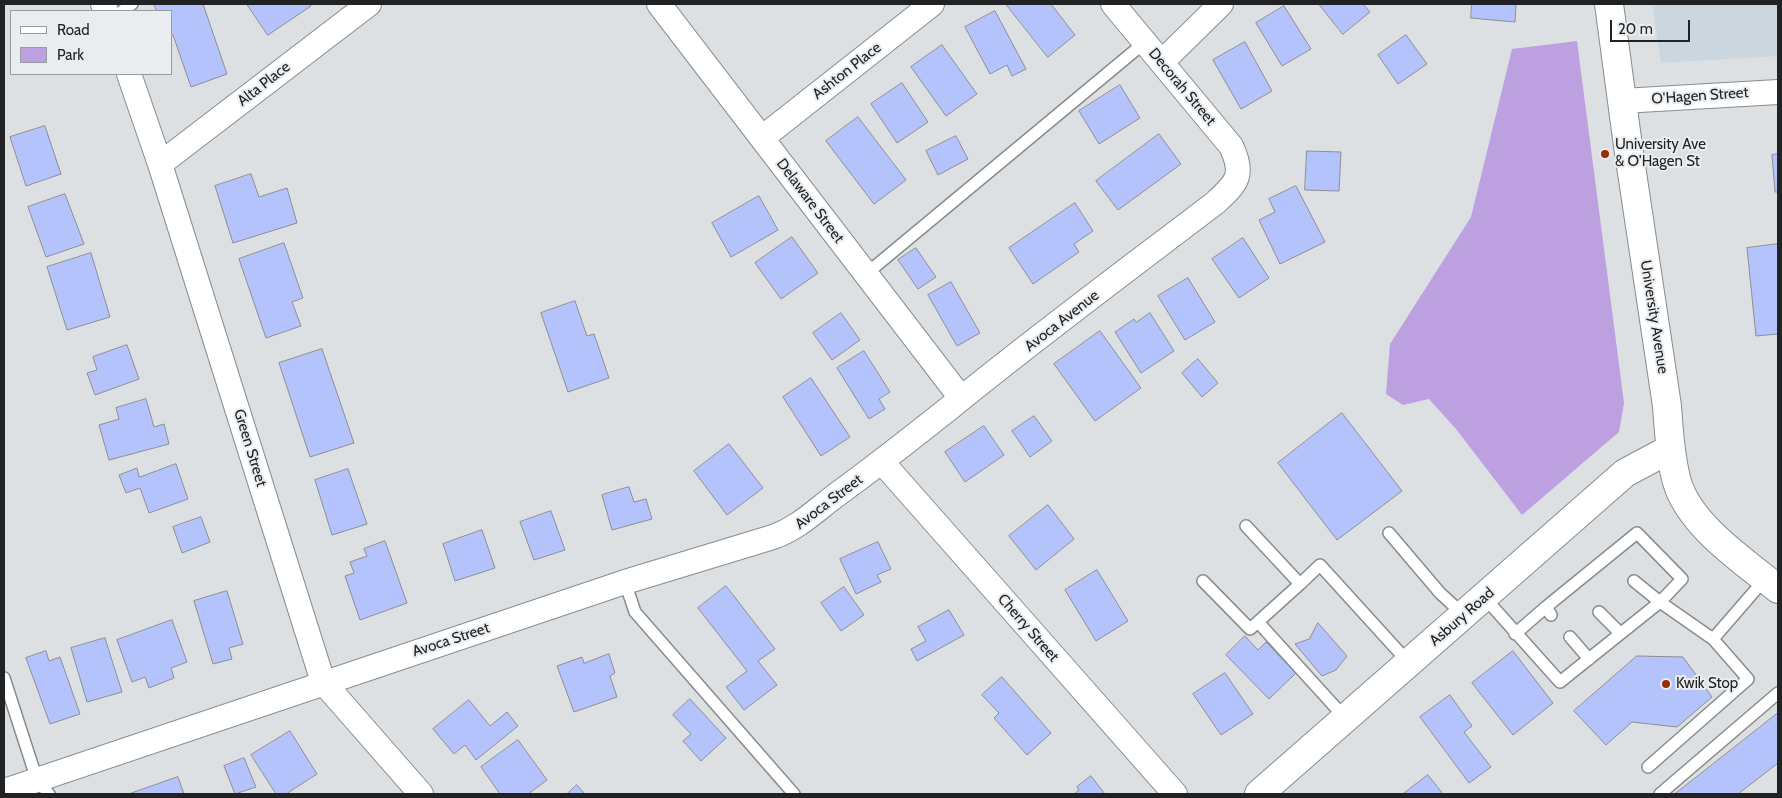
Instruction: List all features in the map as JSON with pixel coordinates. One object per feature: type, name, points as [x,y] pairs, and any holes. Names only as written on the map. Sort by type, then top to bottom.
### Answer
[{"type":"main road","name":"University Avenue","points":[[1609,4],[1667,406],[1670,449],[1677,483],[1693,513],[1718,540],[1772,584]]},
{"type":"main road","name":"Asbury Road","points":[[1259,794],[1625,473],[1670,449]]},
{"type":"street","name":"Alta Place","points":[[160,164],[368,4]]},
{"type":"street","name":"Ashton Place","points":[[762,138],[932,4]]},
{"type":"street","name":"Decorah Street","points":[[1113,4],[1231,146],[1238,161],[1238,176]]},
{"type":"street","points":[[1162,62],[1221,4]]},
{"type":"street","name":"Delaware Street","points":[[666,7],[762,138],[961,398]]},
{"type":"street","name":"Green Street","points":[[129,75],[160,164],[323,682],[421,794]]},
{"type":"street","name":"O'Hagen Street","points":[[1622,101],[1778,92]]},
{"type":"street","name":"Avoca Avenue","points":[[882,462],[961,398],[1215,203],[1230,190],[1238,176]]},
{"type":"street","name":"Avoca Street","points":[[4,791],[43,787],[323,682],[625,582],[789,531],[882,462]]},
{"type":"street","name":"Cherry Street","points":[[882,462],[1174,794]]},
{"type":"lane","points":[[866,274],[1144,43]]},
{"type":"lane","points":[[1246,526],[1300,584]]},
{"type":"lane","points":[[1389,533],[1440,593],[1464,615]]},
{"type":"lane","points":[[1484,597],[1515,634],[1560,682],[1660,602],[1682,579],[1637,533],[1610,560],[1549,611],[1515,634]]},
{"type":"lane","points":[[1203,581],[1250,630],[1320,565],[1408,663]]},
{"type":"lane","points":[[625,582],[634,612],[794,794]]},
{"type":"lane","points":[[1634,582],[1713,639],[1748,679],[1648,766]]},
{"type":"lane","points":[[1713,639],[1772,584]]},
{"type":"lane","points":[[1599,612],[1620,634]]},
{"type":"lane","points":[[1258,622],[1346,719]]},
{"type":"lane","points":[[1570,637],[1589,659]]},
{"type":"lane","points":[[4,678],[43,787]]},
{"type":"lane","points":[[1660,794],[1778,693]]},
{"type":"shaded area","points":[[1652,4],[1778,4],[1778,56],[1661,63]]},
{"type":"green space","points":[[1577,41],[1624,403],[1619,432],[1522,515],[1456,429],[1429,399],[1403,405],[1386,394],[1390,344],[1471,217],[1512,49]]},
{"type":"building","points":[[154,4],[203,4],[227,74],[191,87],[172,36],[172,10],[157,10]]},
{"type":"building","points":[[247,4],[310,4],[311,6],[268,35]]},
{"type":"building","points":[[1006,4],[1051,4],[1075,35],[1048,57]]},
{"type":"building","points":[[1319,4],[1363,4],[1370,12],[1343,34]]},
{"type":"building","points":[[1472,4],[1516,4],[1515,22],[1471,18]]},
{"type":"building","points":[[1284,6],[1311,49],[1282,66],[1256,23]]},
{"type":"building","points":[[995,11],[1026,69],[1012,76],[1007,65],[990,74],[965,27]]},
{"type":"building","points":[[1406,35],[1427,64],[1398,84],[1378,55]]},
{"type":"building","points":[[1245,42],[1272,91],[1241,109],[1213,60]]},
{"type":"building","points":[[942,45],[977,94],[946,116],[911,67]]},
{"type":"building","points":[[902,83],[928,122],[897,143],[871,104]]},
{"type":"building","points":[[1120,85],[1140,118],[1099,144],[1079,111]]},
{"type":"building","points":[[858,117],[906,180],[874,204],[826,141]]},
{"type":"building","points":[[45,126],[61,174],[26,186],[10,137]]},
{"type":"building","points":[[1159,134],[1181,164],[1118,210],[1096,181]]},
{"type":"building","points":[[956,136],[968,159],[938,175],[926,151]]},
{"type":"building","points":[[1307,151],[1341,152],[1339,191],[1305,190]]},
{"type":"building","points":[[1778,154],[1778,192],[1775,192],[1772,155]]},
{"type":"building","points":[[251,174],[259,197],[287,188],[297,223],[233,243],[215,186]]},
{"type":"building","points":[[1296,186],[1325,242],[1280,264],[1259,220],[1275,212],[1269,199]]},
{"type":"building","points":[[65,194],[84,244],[46,257],[28,207]]},
{"type":"building","points":[[759,196],[778,230],[731,257],[712,223]]},
{"type":"building","points":[[1075,203],[1093,231],[1074,244],[1079,252],[1033,284],[1009,248]]},
{"type":"building","points":[[792,237],[818,273],[781,299],[755,263]]},
{"type":"building","points":[[1243,238],[1269,278],[1239,298],[1212,259]]},
{"type":"building","points":[[284,243],[303,298],[292,302],[301,326],[266,338],[239,259]]},
{"type":"building","points":[[1778,244],[1778,334],[1756,336],[1747,248]]},
{"type":"building","points":[[916,248],[936,277],[918,289],[898,260]]},
{"type":"building","points":[[91,253],[110,317],[67,330],[47,267]]},
{"type":"building","points":[[1188,278],[1215,322],[1185,340],[1158,296]]},
{"type":"building","points":[[951,282],[980,333],[957,346],[928,295]]},
{"type":"building","points":[[575,301],[587,336],[594,334],[609,378],[568,392],[541,313]]},
{"type":"building","points":[[841,313],[860,340],[832,360],[813,333]]},
{"type":"building","points":[[1150,313],[1174,351],[1141,373],[1115,332],[1134,319],[1136,322]]},
{"type":"building","points":[[1100,331],[1141,388],[1095,421],[1054,364]]},
{"type":"building","points":[[127,345],[139,379],[95,395],[87,373],[97,370],[93,357]]},
{"type":"building","points":[[322,349],[354,443],[310,457],[279,363]]},
{"type":"building","points":[[864,351],[890,392],[879,399],[885,409],[869,419],[837,368]]},
{"type":"building","points":[[1198,359],[1218,383],[1202,397],[1182,373]]},
{"type":"building","points":[[811,378],[850,437],[821,456],[783,397]]},
{"type":"building","points":[[146,399],[154,427],[164,424],[169,444],[109,460],[99,425],[119,419],[116,408]]},
{"type":"building","points":[[1342,413],[1402,491],[1337,540],[1278,463]]},
{"type":"building","points":[[1034,416],[1052,441],[1030,457],[1012,431]]},
{"type":"building","points":[[984,426],[1004,455],[965,482],[945,452]]},
{"type":"building","points":[[729,444],[763,488],[727,515],[694,471]]},
{"type":"building","points":[[176,464],[188,499],[149,513],[140,488],[126,493],[119,475],[137,468],[139,477]]},
{"type":"building","points":[[348,469],[367,524],[332,535],[315,480]]},
{"type":"building","points":[[629,487],[634,502],[646,499],[652,519],[612,530],[602,495]]},
{"type":"building","points":[[1048,505],[1074,539],[1036,570],[1009,536]]},
{"type":"building","points":[[551,511],[565,550],[534,560],[520,522]]},
{"type":"building","points":[[201,517],[210,542],[182,553],[173,527]]},
{"type":"building","points":[[482,530],[495,568],[455,581],[443,544]]},
{"type":"building","points":[[385,541],[407,603],[360,620],[345,576],[354,573],[350,562],[367,556],[364,549]]},
{"type":"building","points":[[878,542],[891,569],[877,575],[881,582],[856,594],[840,559]]},
{"type":"building","points":[[1097,570],[1128,621],[1096,641],[1065,590]]},
{"type":"building","points":[[726,586],[775,649],[758,661],[777,685],[744,710],[726,687],[747,671],[698,608]]},
{"type":"building","points":[[844,587],[864,615],[841,631],[821,603]]},
{"type":"building","points":[[227,591],[243,644],[229,648],[232,659],[213,664],[194,601]]},
{"type":"building","points":[[949,610],[964,635],[917,661],[911,649],[926,641],[918,627]]},
{"type":"building","points":[[172,620],[187,662],[171,668],[174,678],[149,688],[145,677],[132,682],[117,640]]},
{"type":"building","points":[[1318,623],[1347,656],[1336,670],[1322,676],[1295,644],[1309,639]]},
{"type":"building","points":[[1245,636],[1258,650],[1266,642],[1296,673],[1269,699],[1226,655]]},
{"type":"building","points":[[105,638],[122,692],[87,702],[71,648]]},
{"type":"building","points":[[46,651],[49,661],[60,657],[80,714],[50,724],[26,658]]},
{"type":"building","points":[[1513,651],[1553,703],[1513,735],[1472,683]]},
{"type":"building","points":[[609,654],[615,673],[610,676],[617,697],[574,712],[557,666],[582,657],[584,663]]},
{"type":"building","points":[[1637,656],[1683,657],[1712,697],[1677,727],[1632,722],[1606,745],[1574,711]]},
{"type":"building","points":[[1225,673],[1253,714],[1221,735],[1193,694]]},
{"type":"building","points":[[1002,677],[1051,733],[1027,755],[994,718],[999,713],[982,695]]},
{"type":"building","points":[[1450,695],[1472,726],[1464,732],[1491,767],[1469,783],[1420,717]]},
{"type":"building","points":[[690,699],[726,738],[701,761],[683,741],[691,734],[673,715]]},
{"type":"building","points":[[469,700],[490,726],[507,712],[518,726],[476,760],[465,745],[454,754],[433,729]]},
{"type":"building","points":[[1778,713],[1778,763],[1738,794],[1675,794]]},
{"type":"building","points":[[290,731],[317,774],[286,794],[276,794],[251,755]]},
{"type":"building","points":[[518,740],[547,780],[528,794],[500,794],[481,767]]},
{"type":"building","points":[[244,758],[256,787],[235,794],[224,766]]},
{"type":"building","points":[[1428,775],[1443,794],[1403,794]]},
{"type":"building","points":[[1091,776],[1105,794],[1074,794],[1079,790],[1077,787]]},
{"type":"building","points":[[178,777],[184,794],[129,794]]},
{"type":"building","points":[[577,785],[585,794],[567,794]]},
{"type":"place","name":"University Ave & O'Hagen St","points":[[1605,154]]},
{"type":"place","name":"Kwik Stop","points":[[1666,684]]}]
